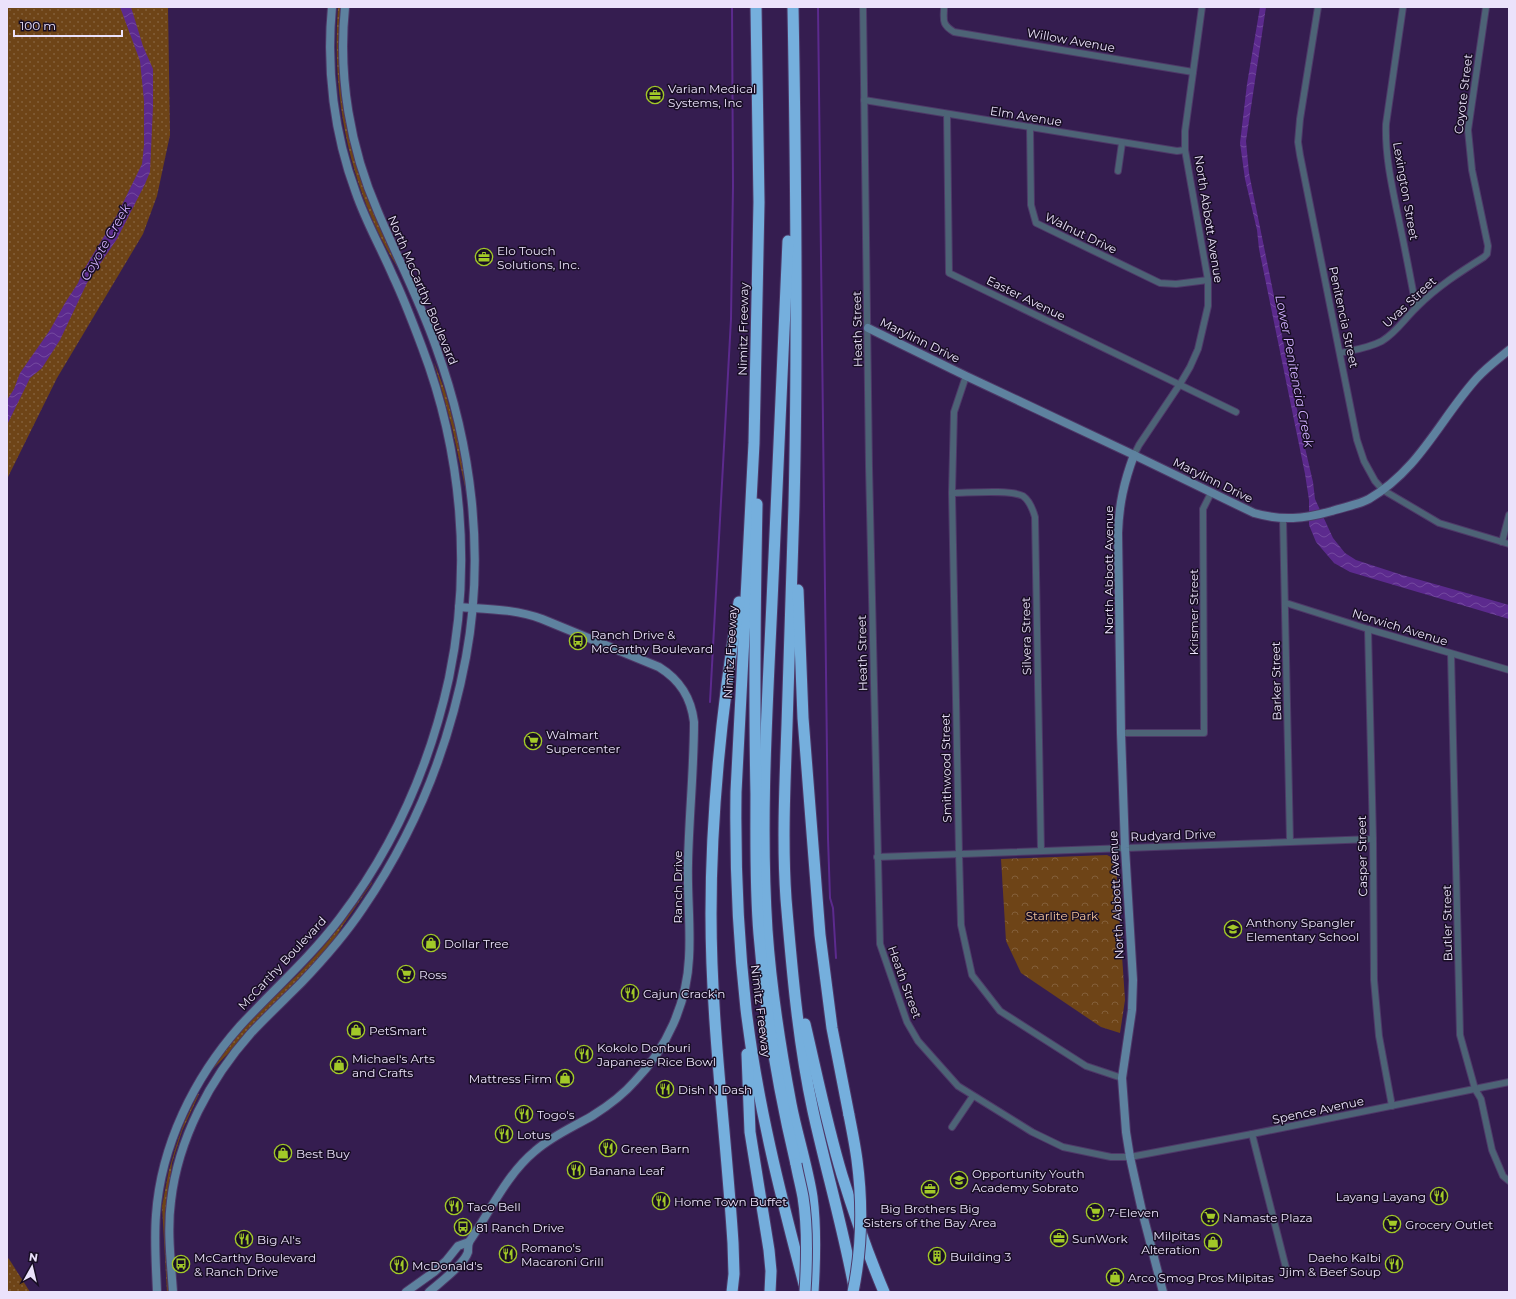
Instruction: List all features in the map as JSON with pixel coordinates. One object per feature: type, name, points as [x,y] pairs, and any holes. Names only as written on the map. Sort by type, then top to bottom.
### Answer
[{"type":"highway","name":"Nimitz Freeway","points":[[756,7],[759,202],[754,443],[736,784],[735,841],[737,903],[746,1010],[754,1066],[767,1130],[806,1292]]},
{"type":"highway","points":[[793,7],[796,324],[794,502],[784,823],[786,896],[801,1044],[813,1109],[854,1292]]},
{"type":"highway","points":[[795,101],[765,739],[764,841],[767,932],[776,1017],[800,1163],[806,1226],[806,1292]]},
{"type":"highway","points":[[759,202],[763,253],[756,589],[756,887],[759,933],[768,1018],[777,1079],[800,1163],[812,1196],[815,1226],[813,1292]]},
{"type":"highway","points":[[794,502],[803,718],[820,934],[832,1028],[857,1159],[861,1208],[862,1228],[854,1292]]},
{"type":"highway","points":[[732,1292],[734,1274],[733,1243],[715,1014],[711,914],[718,752],[732,648],[748,548]]},
{"type":"highway","points":[[793,972],[828,1125],[842,1175],[871,1260],[884,1292]]},
{"type":"highway","points":[[746,1010],[750,1132],[770,1250],[770,1292]]},
{"type":"main road","name":"North McCarthy Boulevard","points":[[332,7],[330,48],[331,76],[337,125],[345,160],[365,216],[395,279],[423,350],[442,408],[449,439],[458,494],[460,523],[461,552],[459,607]]},
{"type":"main road","name":"North McCarthy Boulevard","points":[[345,7],[343,48],[344,76],[351,129],[358,156],[377,211],[436,346],[459,421],[467,463],[474,522],[475,552],[473,608]]},
{"type":"main road","name":"Marylinn Drive","points":[[868,328],[1254,513],[1283,519],[1307,517],[1324,513],[1368,500],[1383,490],[1403,474],[1425,449],[1477,378],[1491,364],[1509,350]]},
{"type":"main road","name":"North Abbott Avenue","points":[[1134,455],[1123,489],[1118,520],[1121,733],[1125,848],[1133,980],[1132,1010],[1122,1078],[1126,1132],[1130,1156],[1142,1211],[1163,1292]]},
{"type":"main road","name":"Ranch Drive","points":[[429,1292],[456,1269],[467,1253],[469,1242],[508,1181],[525,1160],[544,1144],[604,1108],[625,1091],[652,1061],[673,1024],[684,992],[689,958],[688,862],[694,732],[693,711],[685,691],[678,681],[659,667],[532,615],[510,611],[459,607]]},
{"type":"main road","name":"McCarthy Boulevard","points":[[157,1292],[156,1229],[158,1197],[165,1163],[179,1122],[200,1081],[217,1055],[242,1024],[324,938],[364,884],[388,844],[418,778],[436,727],[448,678],[457,631],[459,607]]},
{"type":"main road","points":[[173,1292],[169,1229],[171,1198],[178,1166],[191,1127],[210,1088],[236,1050],[334,946],[363,909],[399,850],[430,783],[449,730],[456,706],[466,656],[473,608]]},
{"type":"main road","name":"Ranch Drive","points":[[406,1292],[434,1272],[446,1261],[458,1246],[469,1242]]},
{"type":"street","name":"Heath Street","points":[[863,7],[877,857],[880,944],[907,1022],[918,1041],[958,1086],[1032,1132],[1063,1147],[1111,1157],[1130,1156]]},
{"type":"street","name":"Willow Avenue","points":[[944,7],[943,20],[947,28],[954,32],[1193,72]]},
{"type":"street","name":"North Abbott Avenue","points":[[1134,455],[1139,445],[1180,384],[1198,349],[1208,306],[1208,280],[1185,150],[1185,131],[1202,7]]},
{"type":"street","name":"Penitencia Street","points":[[1318,7],[1300,114],[1298,142],[1360,450],[1369,471],[1383,490],[1439,523],[1509,544]]},
{"type":"street","name":"Lexington Street","points":[[1403,7],[1385,139],[1386,154],[1393,193],[1416,307]]},
{"type":"street","name":"Coyote Street","points":[[1486,7],[1468,130],[1472,170],[1488,246],[1486,254]]},
{"type":"street","name":"Elm Avenue","points":[[864,100],[1122,143],[1177,151],[1185,150]]},
{"type":"street","name":"Easter Avenue","points":[[947,114],[949,273],[1236,412]]},
{"type":"street","name":"Walnut Drive","points":[[1030,127],[1031,205],[1036,223],[1160,283],[1176,284],[1208,280]]},
{"type":"street","points":[[1118,171],[1122,143]]},
{"type":"street","name":"Uvas Street","points":[[1340,353],[1380,342],[1391,335],[1416,307],[1454,276],[1484,257],[1486,254]]},
{"type":"street","name":"Smithwood Street","points":[[966,376],[954,412],[952,493],[961,925],[972,975],[1000,1011],[1086,1066],[1122,1078]]},
{"type":"street","name":"Silvera Street","points":[[952,493],[1010,492],[1023,497],[1032,507],[1035,517],[1041,851]]},
{"type":"street","name":"Krismer Street","points":[[1121,733],[1204,733],[1203,509],[1211,493]]},
{"type":"street","points":[[1502,542],[1509,515]]},
{"type":"street","name":"Barker Street","points":[[1283,519],[1290,842]]},
{"type":"street","name":"Norwich Avenue","points":[[1286,603],[1368,629],[1509,670]]},
{"type":"street","name":"Casper Street","points":[[1368,629],[1373,839],[1374,980],[1379,1036],[1392,1106]]},
{"type":"street","name":"Butler Street","points":[[1452,654],[1460,1034],[1474,1089],[1481,1099],[1492,1150],[1503,1176],[1509,1181]]},
{"type":"street","name":"Rudyard Drive","points":[[877,857],[1373,839]]},
{"type":"street","name":"Spence Avenue","points":[[1130,1156],[1252,1134],[1509,1082]]},
{"type":"street","points":[[952,1127],[973,1096]]},
{"type":"street","points":[[1252,1134],[1286,1268]]},
{"type":"green space","points":[[7,7],[168,7],[170,135],[157,196],[143,234],[57,378],[7,479]]},
{"type":"green space","points":[[338,7],[343,7],[351,137],[403,276],[385,246],[370,214],[351,157],[344,128],[337,68]]},
{"type":"green space","points":[[434,362],[445,391],[465,464],[471,520],[471,590],[469,505],[452,427]]},
{"type":"green space","name":"Starlite Park","points":[[1107,855],[1113,858],[1116,866],[1125,1000],[1120,1033],[1101,1027],[1021,973],[1006,941],[1001,859]]},
{"type":"green space","points":[[372,882],[333,942],[317,962],[213,1069],[221,1056],[242,1030],[321,949]]},
{"type":"green space","points":[[198,1094],[182,1131],[172,1163],[166,1222],[166,1255],[169,1292],[167,1292],[162,1206],[169,1170],[176,1146],[184,1123]]},
{"type":"green space","points":[[7,1257],[9,1259],[30,1292],[7,1292]]},
{"type":"water","name":"Coyote Creek","points":[[120,7],[131,7],[143,46],[153,69],[150,172],[117,239],[87,283],[60,340],[42,368],[30,378],[7,425],[7,400],[14,389],[20,373],[50,330],[78,283],[83,271],[117,215],[142,164],[144,145],[144,101],[140,61]]},
{"type":"water","points":[[1260,7],[1266,7],[1246,141],[1249,173],[1313,482],[1315,499],[1333,538],[1345,553],[1356,560],[1399,574],[1509,605],[1509,619],[1350,572],[1334,563],[1316,542],[1309,525],[1309,500],[1305,474],[1259,249],[1257,230],[1245,179],[1240,143],[1247,84]]},
{"type":"waterway","points":[[710,702],[731,319],[733,186],[732,7]]},
{"type":"waterway","points":[[818,7],[828,838],[830,898],[833,908],[836,958]]},
{"type":"place","name":"Varian Medical Systems, Inc","points":[[655,95]]},
{"type":"place","name":"Elo Touch Solutions, Inc.","points":[[484,257]]},
{"type":"place","name":"Ranch Drive & McCarthy Boulevard","points":[[578,641]]},
{"type":"place","name":"Walmart Supercenter","points":[[533,741]]},
{"type":"place","name":"Anthony Spangler Elementary School","points":[[1233,929]]},
{"type":"place","name":"Dollar Tree","points":[[431,943]]},
{"type":"place","name":"Ross","points":[[406,974]]},
{"type":"place","name":"Cajun Crack'n","points":[[630,993]]},
{"type":"place","name":"PetSmart","points":[[356,1030]]},
{"type":"place","name":"Kokolo Donburi Japanese Rice Bowl","points":[[584,1054]]},
{"type":"place","name":"Michael's Arts and Crafts","points":[[339,1065]]},
{"type":"place","name":"Mattress Firm","points":[[565,1078]]},
{"type":"place","name":"Dish N Dash","points":[[665,1089]]},
{"type":"place","name":"Togo's","points":[[524,1114]]},
{"type":"place","name":"Lotus","points":[[504,1134]]},
{"type":"place","name":"Green Barn","points":[[608,1148]]},
{"type":"place","name":"Best Buy","points":[[283,1153]]},
{"type":"place","name":"Banana Leaf","points":[[576,1170]]},
{"type":"place","name":"Opportunity Youth Academy Sobrato","points":[[959,1180]]},
{"type":"place","name":"Big Brothers Big Sisters of the Bay Area","points":[[930,1189]]},
{"type":"place","name":"Layang Layang","points":[[1439,1196]]},
{"type":"place","name":"Home Town Buffet","points":[[661,1201]]},
{"type":"place","name":"Taco Bell","points":[[454,1206]]},
{"type":"place","name":"7-Eleven","points":[[1095,1212]]},
{"type":"place","name":"Namaste Plaza","points":[[1210,1217]]},
{"type":"place","name":"Grocery Outlet","points":[[1392,1224]]},
{"type":"place","name":"81 Ranch Drive","points":[[463,1227]]},
{"type":"place","name":"SunWork","points":[[1059,1238]]},
{"type":"place","name":"Big Al's","points":[[244,1239]]},
{"type":"place","name":"Milpitas Alteration","points":[[1213,1242]]},
{"type":"place","name":"Romano's Macaroni Grill","points":[[508,1254]]},
{"type":"place","name":"Building 3","points":[[937,1256]]},
{"type":"place","name":"McCarthy Boulevard & Ranch Drive","points":[[181,1264]]},
{"type":"place","name":"Daeho Kalbi Jjim & Beef Soup","points":[[1394,1264]]},
{"type":"place","name":"McDonald's","points":[[399,1265]]},
{"type":"place","name":"Arco Smog Pros Milpitas","points":[[1115,1277]]},
{"type":"water label","name":"Lower Penitencia Creek","points":[[1295,371]]}]
